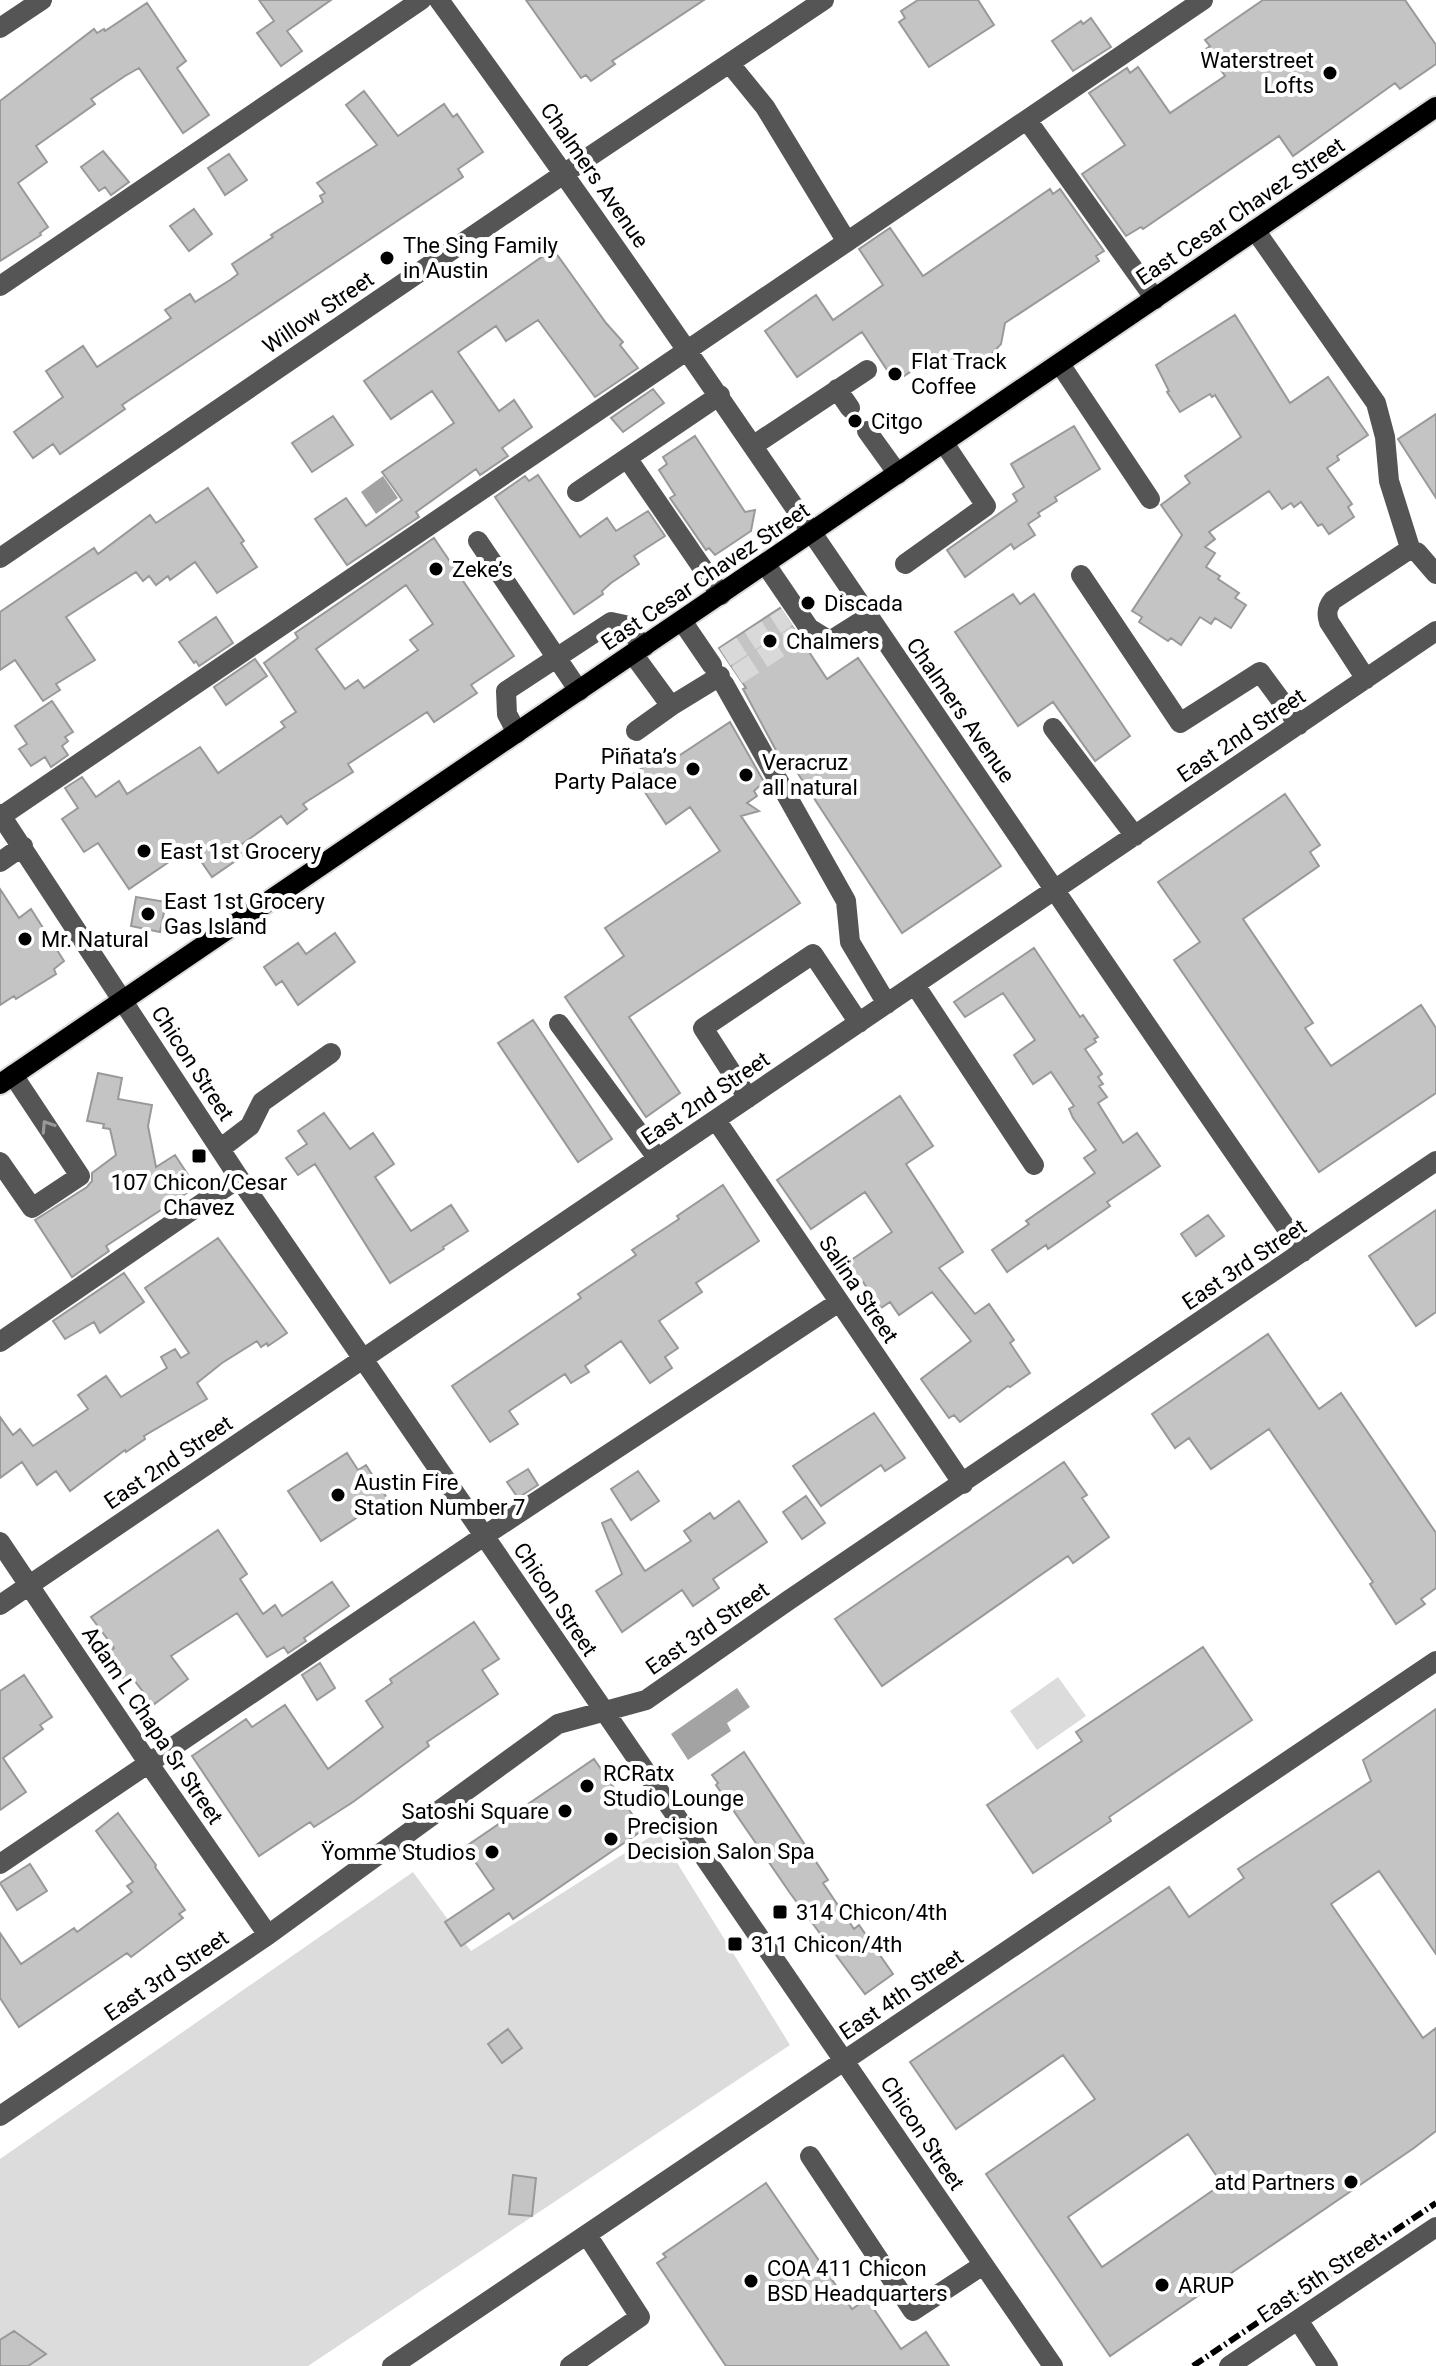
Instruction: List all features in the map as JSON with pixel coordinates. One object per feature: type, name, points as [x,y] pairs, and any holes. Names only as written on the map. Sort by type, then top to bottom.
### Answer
[{"type":"main road","name":"East Cesar Chavez Street","points":[[4,1079],[766,565],[1436,107]]},
{"type":"street","points":[[0,28],[42,0]]},
{"type":"street","points":[[0,286],[421,0]]},
{"type":"street","name":"Chalmers Avenue","points":[[439,0],[690,351],[868,617],[1303,1252]]},
{"type":"street","name":"Willow Street","points":[[0,558],[824,0]]},
{"type":"street","points":[[1,816],[1203,0]]},
{"type":"street","points":[[730,64],[765,107],[847,242]]},
{"type":"street","points":[[1027,120],[1155,299]]},
{"type":"street","points":[[1255,230],[1376,403],[1385,437],[1389,481],[1411,551]]},
{"type":"street","points":[[1060,364],[1150,499]]},
{"type":"street","points":[[754,445],[867,370]]},
{"type":"street","points":[[837,389],[850,408]]},
{"type":"street","points":[[577,492],[720,395]]},
{"type":"street","points":[[867,431],[898,474]]},
{"type":"street","points":[[905,564],[986,506],[944,443]]},
{"type":"street","points":[[627,458],[721,595]]},
{"type":"street","points":[[478,541],[579,691]]},
{"type":"street","points":[[1366,679],[1329,622],[1328,606],[1407,551],[1417,552],[1436,574]]},
{"type":"street","points":[[766,565],[804,632],[830,641],[868,617]]},
{"type":"street","points":[[1081,575],[1180,723],[1260,672],[1299,725]]},
{"type":"street","points":[[682,621],[724,671],[846,901],[850,942],[887,1004]]},
{"type":"street","points":[[517,733],[507,714],[506,691],[611,622],[625,625],[671,706]]},
{"type":"street","name":"East 2nd Street","points":[[0,1605],[1436,631]]},
{"type":"street","points":[[636,731],[724,671]]},
{"type":"street","points":[[1053,728],[1135,836]]},
{"type":"street","name":"Chicon Street","points":[[1,816],[239,1178],[1053,2366]]},
{"type":"street","points":[[0,862],[23,846]]},
{"type":"street","points":[[748,1098],[703,1028],[800,962],[813,954],[859,1023]]},
{"type":"street","points":[[915,985],[1034,1165]]},
{"type":"street","points":[[559,1024],[658,1159]]},
{"type":"street","points":[[220,1149],[250,1126],[262,1102],[331,1053]]},
{"type":"street","points":[[0,1162],[32,1208],[80,1176],[4,1079]]},
{"type":"street","name":"Salina Street","points":[[716,1120],[963,1484]]},
{"type":"street","name":"East 3rd Street","points":[[0,2116],[268,1935],[558,1724],[646,1700],[1436,1161]]},
{"type":"street","points":[[0,1342],[239,1178]]},
{"type":"street","points":[[0,1864],[484,1536],[839,1302]]},
{"type":"street","name":"Adam L Chapa Sr Street","points":[[0,1542],[268,1935]]},
{"type":"street","name":"East 4th Street","points":[[403,2363],[587,2235],[1436,1661]]},
{"type":"street","points":[[810,2156],[913,2311],[983,2265]]},
{"type":"street","name":"East 5th Street","points":[[1229,2366],[1436,2227]]},
{"type":"street","points":[[570,2366],[640,2317],[587,2235]]},
{"type":"street","points":[[1298,2320],[1328,2366]]},
{"type":"shaded area","points":[[383,476],[398,498],[376,514],[361,492]]},
{"type":"shaded area","points":[[1058,1677],[1086,1716],[1037,1750],[1010,1711]]},
{"type":"shaded area","points":[[737,1688],[750,1707],[727,1723],[731,1731],[688,1760],[671,1734]]},
{"type":"shaded area","points":[[658,1832],[790,2045],[308,2366],[0,2366],[0,2159],[413,1872],[471,1951]]},
{"type":"building","points":[[259,0],[331,0],[287,31],[302,51],[281,66],[257,33],[274,21]]},
{"type":"building","points":[[526,0],[704,0],[612,61],[615,64],[591,81],[586,75],[581,78]]},
{"type":"building","points":[[918,0],[978,0],[994,25],[929,67],[899,22],[905,18],[901,11]]},
{"type":"building","points":[[1263,0],[1405,0],[1436,45],[1436,64],[1400,89],[1395,83],[1293,156],[1279,136],[1143,229],[1141,227],[1126,236],[1082,174],[1125,145],[1089,93],[1127,68],[1130,73],[1138,67],[1170,113],[1225,76],[1206,49],[1210,46],[1205,40]]},
{"type":"building","points":[[147,3],[186,61],[177,68],[209,115],[183,133],[139,68],[91,99],[95,104],[36,146],[47,162],[18,183],[48,227],[41,235],[0,261],[0,101],[94,29],[97,33],[105,31]]},
{"type":"building","points":[[1091,18],[1111,47],[1073,71],[1052,41],[1081,21],[1083,24]]},
{"type":"building","points":[[364,91],[398,136],[444,104],[453,117],[457,114],[483,152],[458,169],[463,177],[122,405],[125,409],[60,454],[53,444],[33,458],[14,432],[63,397],[46,371],[83,346],[97,367],[171,318],[165,310],[190,294],[195,302],[230,280],[238,274],[232,264],[323,202],[320,196],[325,193],[317,183],[377,145],[346,105]]},
{"type":"building","points":[[103,151],[129,182],[111,195],[105,187],[99,191],[81,167]]},
{"type":"building","points":[[229,154],[247,180],[225,195],[208,168]]},
{"type":"building","points":[[1050,189],[1053,194],[1060,189],[1104,251],[1096,256],[1099,261],[1005,323],[1001,344],[986,360],[968,363],[952,358],[943,364],[937,354],[895,382],[862,332],[797,377],[765,331],[816,295],[833,320],[883,285],[859,249],[890,228],[923,276]]},
{"type":"building","points":[[194,209],[212,234],[189,251],[170,226]]},
{"type":"building","points":[[553,249],[623,342],[620,345],[638,368],[595,397],[538,320],[506,341],[496,326],[458,352],[499,411],[514,400],[532,427],[502,448],[508,456],[480,475],[476,469],[416,512],[419,517],[347,565],[315,519],[346,498],[366,526],[402,500],[382,472],[454,423],[432,391],[391,419],[364,381]]},
{"type":"building","points":[[1235,315],[1290,403],[1328,377],[1368,435],[1337,456],[1339,460],[1327,468],[1352,504],[1348,507],[1354,517],[1329,534],[1322,524],[1318,526],[1301,502],[1294,507],[1291,503],[1282,509],[1269,491],[1209,532],[1215,539],[1205,547],[1215,553],[1206,567],[1239,593],[1235,598],[1246,605],[1231,628],[1215,618],[1211,624],[1200,617],[1181,645],[1171,638],[1168,641],[1139,622],[1142,617],[1132,611],[1182,535],[1161,505],[1190,483],[1185,476],[1241,437],[1215,395],[1212,397],[1210,394],[1180,412],[1167,392],[1156,365]]},
{"type":"building","points":[[653,389],[664,403],[623,432],[611,418]]},
{"type":"building","points":[[1436,414],[1436,498],[1398,439]]},
{"type":"building","points":[[333,416],[353,445],[312,472],[292,443]]},
{"type":"building","points":[[1074,426],[1100,469],[1055,497],[1057,501],[1038,513],[1040,516],[1028,524],[1035,535],[1014,549],[1011,544],[965,577],[947,550],[1017,501],[1013,494],[1024,487],[1011,464]]},
{"type":"building","points":[[695,436],[745,512],[755,510],[751,531],[715,555],[709,548],[706,550],[670,498],[675,495],[659,470],[667,464],[663,457]]},
{"type":"building","points":[[538,475],[580,537],[607,518],[616,531],[648,511],[665,536],[634,556],[639,564],[574,614],[495,497],[525,476],[529,481]]},
{"type":"building","points":[[208,488],[244,541],[241,543],[257,567],[217,593],[195,562],[170,580],[168,576],[156,585],[149,576],[143,581],[136,572],[66,617],[95,660],[56,684],[60,690],[43,701],[15,660],[0,670],[0,612],[94,548],[98,554],[150,515],[156,523]]},
{"type":"building","points":[[434,538],[514,656],[471,685],[477,693],[434,722],[427,712],[348,764],[353,772],[303,804],[307,809],[287,824],[281,816],[241,845],[247,853],[212,877],[191,847],[129,889],[98,843],[84,852],[62,819],[78,808],[65,788],[82,777],[96,797],[119,781],[127,794],[200,747],[218,773],[285,727],[281,722],[296,712],[264,663],[298,638],[295,633]],"holes":[[[406,585],[433,624],[410,640],[418,650],[364,688],[358,680],[345,689],[316,649]]]},
{"type":"building","points":[[1013,594],[1020,604],[1034,594],[1130,736],[1095,761],[1053,702],[1018,726],[955,632]]},
{"type":"building","points":[[780,608],[827,679],[858,658],[1001,866],[902,933],[791,763],[785,767],[743,689],[746,688],[719,648]]},
{"type":"building","points":[[216,617],[233,643],[199,666],[179,642]]},
{"type":"building","points":[[255,659],[267,676],[226,705],[214,687]]},
{"type":"building","points":[[52,701],[73,732],[65,737],[68,741],[62,746],[68,755],[51,767],[45,757],[31,766],[19,749],[27,744],[15,726]]},
{"type":"building","points":[[730,722],[764,782],[754,791],[757,796],[747,803],[759,811],[741,816],[800,903],[629,1017],[680,1093],[646,1117],[565,997],[624,956],[605,928],[720,851],[690,807],[666,824],[633,774],[659,757],[665,765]]},
{"type":"building","points":[[1285,794],[1320,845],[1310,852],[1319,866],[1243,919],[1313,1023],[1305,1028],[1331,1066],[1421,1005],[1436,1028],[1436,1093],[1319,1172],[1174,960],[1200,942],[1158,882]]},
{"type":"building","name":"Mr. Natural","points":[[0,889],[19,918],[31,909],[64,961],[54,969],[56,974],[16,999],[14,996],[0,1005]]},
{"type":"building","name":"East 1st Grocery Gas Island","points":[[136,897],[166,902],[160,932],[131,926]]},
{"type":"building","points":[[335,933],[355,962],[298,1005],[282,981],[276,985],[264,967],[298,943],[306,954]]},
{"type":"building","points":[[1034,948],[1080,1017],[1083,1015],[1098,1037],[1085,1049],[1102,1074],[1098,1077],[1103,1084],[1099,1086],[1107,1097],[1098,1103],[1123,1143],[1137,1133],[1160,1166],[1107,1202],[1110,1206],[1048,1249],[1046,1245],[1007,1272],[992,1250],[1029,1224],[1026,1221],[1095,1173],[1084,1158],[1096,1150],[1073,1118],[1069,1109],[1074,1106],[1051,1072],[1033,1084],[1014,1055],[1035,1040],[1003,993],[965,1017],[954,1002]]},
{"type":"building","points":[[533,1020],[612,1139],[578,1162],[498,1043]]},
{"type":"building","points":[[98,1073],[122,1078],[118,1099],[152,1105],[148,1126],[156,1167],[175,1155],[196,1187],[106,1246],[109,1251],[72,1277],[35,1220],[87,1187],[92,1181],[92,1173],[116,1155],[110,1129],[103,1128],[104,1124],[87,1121]]},
{"type":"building","points":[[900,1096],[933,1146],[906,1164],[963,1252],[939,1268],[975,1314],[989,1304],[1014,1340],[1010,1343],[1030,1373],[960,1422],[954,1415],[949,1418],[921,1379],[971,1341],[932,1292],[899,1315],[890,1302],[881,1308],[863,1282],[857,1285],[844,1265],[892,1232],[865,1192],[811,1229],[777,1180]]},
{"type":"building","points":[[324,1113],[350,1149],[373,1133],[394,1164],[375,1177],[411,1231],[451,1205],[468,1231],[390,1283],[315,1164],[298,1175],[286,1158],[307,1144],[298,1131]]},
{"type":"building","points":[[723,1185],[759,1241],[696,1283],[702,1292],[659,1321],[678,1348],[665,1357],[672,1368],[650,1383],[621,1341],[585,1366],[589,1372],[571,1383],[565,1374],[509,1411],[518,1424],[490,1442],[452,1386],[581,1298],[578,1294],[636,1255],[632,1250]]},
{"type":"building","points":[[1436,1210],[1436,1312],[1416,1326],[1369,1256]]},
{"type":"building","points":[[1208,1215],[1224,1236],[1196,1256],[1181,1234]]},
{"type":"building","points":[[218,1238],[287,1333],[268,1346],[267,1343],[261,1347],[257,1341],[222,1363],[197,1383],[207,1399],[144,1436],[145,1439],[70,1491],[56,1471],[37,1485],[22,1462],[0,1478],[0,1417],[13,1435],[20,1429],[33,1446],[88,1409],[78,1395],[106,1376],[121,1397],[167,1368],[161,1357],[175,1349],[181,1358],[189,1353],[145,1288]]},
{"type":"building","points":[[124,1273],[144,1302],[100,1333],[94,1322],[65,1339],[53,1321]]},
{"type":"building","points":[[1268,1334],[1319,1409],[1341,1393],[1436,1533],[1436,1588],[1421,1599],[1425,1604],[1396,1624],[1370,1584],[1373,1582],[1269,1429],[1211,1469],[1189,1438],[1175,1448],[1152,1414]]},
{"type":"building","points":[[874,1413],[905,1458],[885,1471],[881,1465],[821,1506],[793,1466]]},
{"type":"building","name":"Austin Fire Station Number 7","points":[[347,1453],[358,1470],[366,1465],[387,1498],[321,1541],[288,1491]]},
{"type":"building","points":[[1064,1462],[1087,1495],[1082,1498],[1109,1537],[1073,1563],[1068,1556],[882,1686],[835,1619]]},
{"type":"building","points":[[528,1469],[538,1485],[518,1498],[507,1482]]},
{"type":"building","points":[[638,1471],[659,1501],[631,1520],[611,1489]]},
{"type":"building","points":[[806,1496],[825,1523],[802,1539],[783,1512]]},
{"type":"building","points":[[739,1501],[767,1542],[713,1579],[719,1588],[693,1606],[682,1590],[622,1632],[596,1591],[622,1574],[602,1523],[611,1519],[645,1571],[691,1541],[684,1531],[710,1513],[714,1519]]},
{"type":"building","points":[[218,1530],[247,1574],[240,1579],[263,1614],[275,1605],[282,1616],[332,1582],[349,1606],[288,1653],[284,1647],[267,1657],[237,1613],[171,1656],[188,1679],[153,1705],[134,1680],[128,1685],[106,1655],[114,1648],[91,1617]]},
{"type":"building","points":[[474,1622],[499,1659],[482,1670],[498,1694],[427,1742],[429,1746],[353,1802],[314,1827],[310,1822],[259,1856],[192,1756],[246,1719],[252,1727],[285,1705],[328,1769],[383,1727],[366,1701],[392,1683],[390,1679]]},
{"type":"building","points":[[1203,1647],[1252,1720],[1033,1873],[987,1805],[1082,1741],[1076,1732]]},
{"type":"building","points":[[320,1663],[335,1688],[317,1700],[302,1675]]},
{"type":"building","points":[[24,1675],[52,1717],[40,1725],[43,1729],[3,1758],[26,1792],[0,1810],[0,1691]]},
{"type":"building","points":[[1436,1709],[1436,1954],[1379,1871],[1331,1904],[1423,2038],[1436,2028],[1436,2131],[1110,2356],[986,2174],[1095,2099],[1063,2055],[956,2129],[910,2062],[1169,1887],[1189,1917],[1244,1878],[1238,1869],[1371,1781],[1363,1760]],"holes":[[[1188,2134],[1222,2184],[1102,2267],[1068,2217]]]},
{"type":"building","points":[[744,1752],[828,1880],[823,1883],[854,1929],[859,1925],[893,1974],[865,1994],[790,1893],[716,1785],[718,1783],[712,1775]]},
{"type":"building","points":[[594,1759],[643,1830],[513,1919],[509,1913],[461,1946],[445,1922],[494,1889],[465,1847]]},
{"type":"building","points":[[118,1813],[185,1910],[179,1914],[183,1918],[131,1957],[127,1953],[19,2027],[0,1998],[0,1933],[21,1964],[74,1928],[77,1932],[132,1892],[127,1886],[133,1882],[96,1831]]},
{"type":"building","points":[[30,1864],[47,1891],[17,1910],[0,1883]]},
{"type":"building","points":[[508,2029],[522,2048],[502,2063],[488,2044]]},
{"type":"building","points":[[513,2175],[536,2178],[532,2216],[509,2214]]},
{"type":"building","name":"COA 411 Chicon BSD Headquarters","points":[[766,2183],[852,2309],[867,2299],[901,2349],[926,2332],[949,2366],[726,2366],[657,2263],[666,2257],[663,2254]]},
{"type":"building","points":[[14,2331],[46,2354],[28,2366],[0,2366],[0,2340]]},
{"type":"tunnel","points":[[725,657],[787,617]]},
{"type":"tunnel","points":[[737,675],[798,635]]},
{"type":"railway","points":[[1193,2366],[1436,2203]]},
{"type":"place","name":"Waterstreet Lofts","points":[[1330,73]]},
{"type":"place","name":"The Sing Family in Austin","points":[[387,258]]},
{"type":"place","name":"Flat Track Coffee","points":[[895,374]]},
{"type":"place","name":"Citgo","points":[[855,421]]},
{"type":"place","name":"Zeke’s","points":[[436,569]]},
{"type":"place","name":"Discada","points":[[808,603]]},
{"type":"place","name":"Chalmers","points":[[770,641]]},
{"type":"place","name":"Piñata’s Party Palace","points":[[693,769]]},
{"type":"place","name":"Veracruz all natural","points":[[746,775]]},
{"type":"place","name":"East 1st Grocery","points":[[144,851]]},
{"type":"place","name":"East 1st Grocery Gas Island","points":[[148,914]]},
{"type":"place","name":"Mr. Natural","points":[[25,939]]},
{"type":"place","name":"107 Chicon/Cesar Chavez","points":[[199,1156]]},
{"type":"place","name":"Austin Fire Station Number 7","points":[[338,1495]]},
{"type":"place","name":"RCRatx Studio Lounge","points":[[587,1786]]},
{"type":"place","name":"Satoshi Square","points":[[565,1811]]},
{"type":"place","name":"Precision Decision Salon Spa","points":[[611,1839]]},
{"type":"place","name":"Ÿomme Studios","points":[[492,1852]]},
{"type":"place","name":"314 Chicon/4th","points":[[780,1912]]},
{"type":"place","name":"311 Chicon/4th","points":[[735,1944]]},
{"type":"place","name":"atd Partners","points":[[1351,2182]]},
{"type":"place","name":"COA 411 Chicon BSD Headquarters","points":[[751,2281]]},
{"type":"place","name":"ARUP","points":[[1162,2285]]}]
